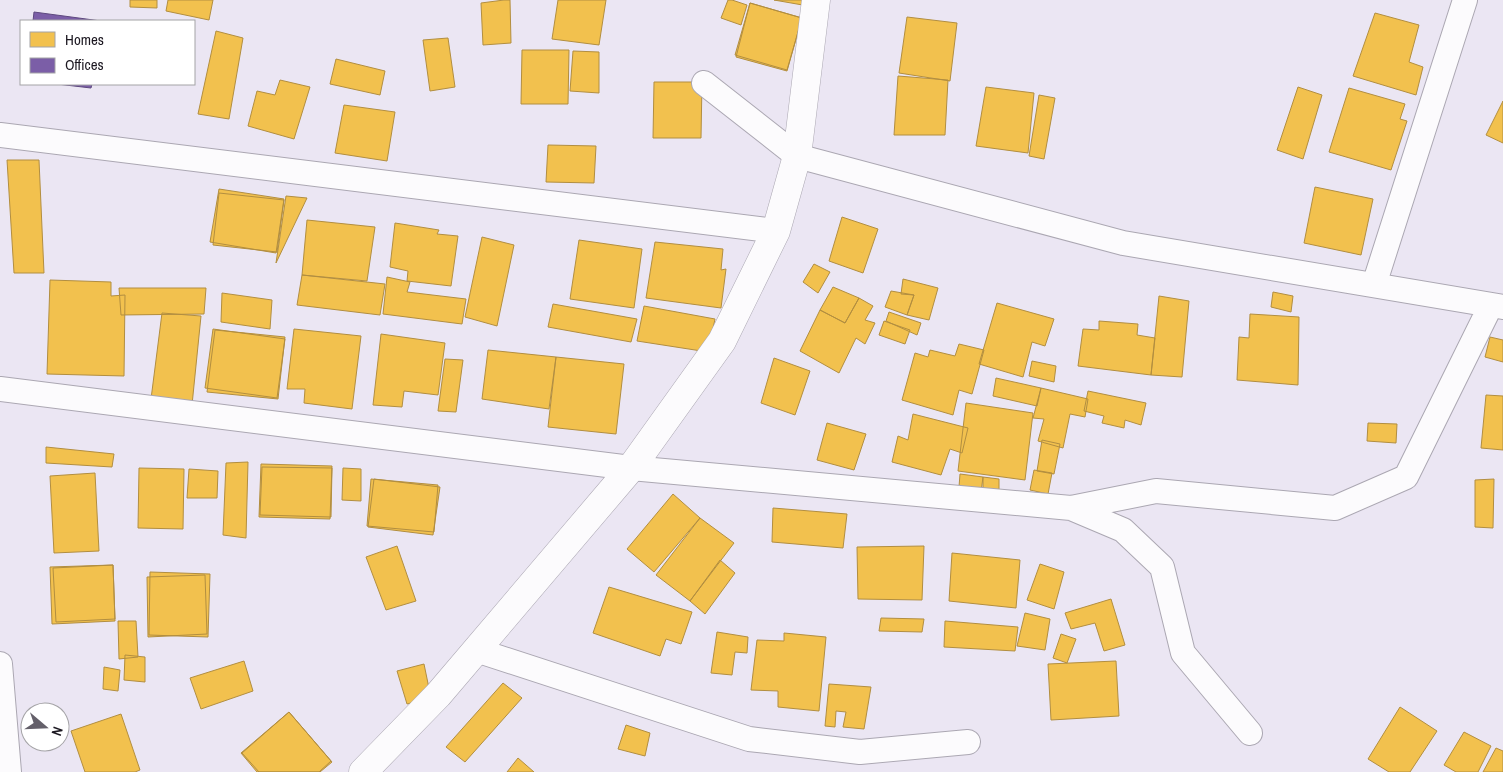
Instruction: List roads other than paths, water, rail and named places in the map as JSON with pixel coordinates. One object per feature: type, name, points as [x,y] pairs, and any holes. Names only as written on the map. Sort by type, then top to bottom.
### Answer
[{"type":"street","points":[[362,772],[438,695],[631,468],[722,341],[776,231],[797,156],[816,0]]},
{"type":"street","points":[[1374,285],[1465,0]]},
{"type":"street","points":[[0,389],[631,468],[1071,508],[1156,491],[1335,508],[1406,477],[1497,306],[1123,243],[797,156],[704,83]]},
{"type":"street","points":[[0,135],[776,231]]},
{"type":"street","points":[[1071,508],[1123,530],[1162,567],[1183,653],[1250,733]]},
{"type":"street","points":[[476,650],[749,740],[860,752],[968,742]]},
{"type":"street","points":[[0,672],[9,772]]}]
